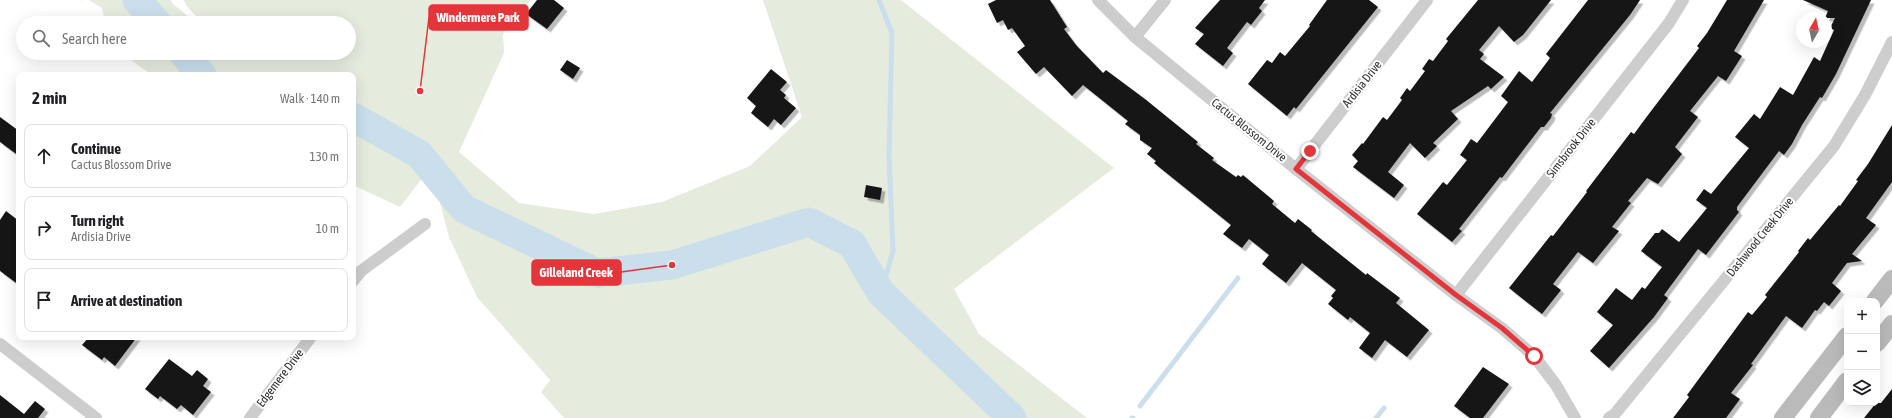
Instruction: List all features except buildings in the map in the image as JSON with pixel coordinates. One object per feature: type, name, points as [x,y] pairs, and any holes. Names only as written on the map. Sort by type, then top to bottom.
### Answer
[{"type":"main road","points":[[1877,298],[1892,279]]},
{"type":"main road","points":[[1880,340],[1892,324]]},
{"type":"main road","points":[[1783,418],[1844,340]]},
{"type":"main road","points":[[1819,418],[1844,385]]},
{"type":"street","name":"Cactus Blossom Drive","points":[[1098,0],[1135,37],[1296,169],[1456,295],[1502,328],[1534,356],[1556,385],[1576,418]]},
{"type":"street","points":[[1135,37],[1165,0]]},
{"type":"street","name":"Ardisia Drive","points":[[1296,169],[1427,0]]},
{"type":"street","name":"Simsbrook Drive","points":[[1456,295],[1669,23],[1683,0]]},
{"type":"street","name":"Dashwood Creek Drive","points":[[1609,418],[1619,409],[1834,146],[1865,95],[1892,42]]},
{"type":"street","points":[[356,277],[361,271],[425,224]]},
{"type":"street","name":"Edgemere Drive","points":[[250,418],[309,340]]},
{"type":"street","points":[[0,344],[96,418]]},
{"type":"shaded area","points":[[89,0],[171,0],[172,3],[188,16],[104,16],[102,8]]},
{"type":"shaded area","points":[[184,0],[531,0],[503,34],[504,53],[459,152],[519,203],[594,214],[662,202],[750,166],[802,117],[763,0],[901,0],[1114,168],[954,289],[979,334],[1087,418],[564,418],[541,392],[550,380],[477,297],[449,237],[440,203],[446,177],[433,164],[400,207],[356,186],[356,72],[148,72],[131,60],[356,60],[356,16],[196,16],[186,5]]},
{"type":"waterway","points":[[137,0],[151,16]]},
{"type":"waterway","points":[[879,0],[892,33],[889,156],[893,251],[881,293]]},
{"type":"waterway","points":[[189,60],[199,72]]},
{"type":"waterway","points":[[356,119],[419,154],[464,209],[597,273],[672,265],[809,222],[852,244],[881,293],[1012,418]]},
{"type":"waterway","points":[[1140,406],[1238,278]]},
{"type":"waterway","points":[[1376,418],[1384,408]]},
{"type":"place","name":"Windermere Park","points":[[420,91]]},
{"type":"place","name":"Gilleland Creek","points":[[672,265]]},
{"type":"route","points":[[1310,151],[1296,169],[1456,295],[1502,328],[1534,356]]}]
